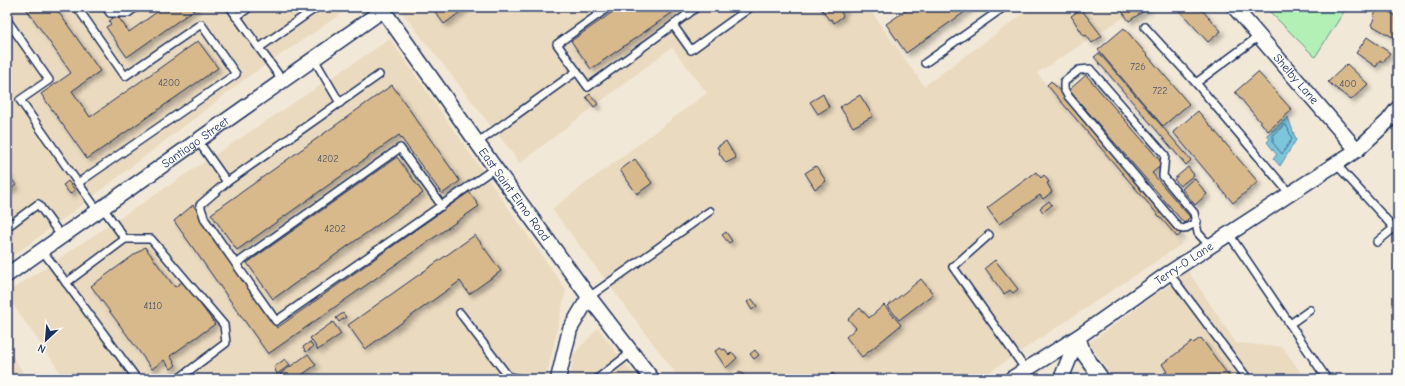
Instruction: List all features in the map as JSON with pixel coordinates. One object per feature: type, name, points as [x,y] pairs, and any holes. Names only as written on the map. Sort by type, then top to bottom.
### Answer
[{"type":"street","name":"Shelby Lane","points":[[1234,7],[1357,150]]},
{"type":"street","name":"Santiago Street","points":[[7,275],[283,82],[382,8]]},
{"type":"street","name":"East Saint Elmo Road","points":[[382,8],[495,168],[589,297],[652,379]]},
{"type":"street","name":"Terry-O Lane","points":[[1011,379],[1078,337],[1169,273],[1357,150],[1388,121],[1398,108]]},
{"type":"street","points":[[558,379],[570,329],[589,297]]},
{"type":"street","points":[[1061,379],[1078,337]]},
{"type":"street","points":[[1078,337],[1084,354],[1102,379]]},
{"type":"lane","points":[[77,7],[125,76],[201,24],[236,74],[78,183]]},
{"type":"lane","points":[[106,7],[110,13],[128,13],[136,7]]},
{"type":"lane","points":[[230,7],[283,82]]},
{"type":"lane","points":[[236,17],[250,7]]},
{"type":"lane","points":[[259,48],[316,7]]},
{"type":"lane","points":[[609,7],[557,44],[588,87],[697,7]]},
{"type":"lane","points":[[683,7],[688,14]]},
{"type":"lane","points":[[672,25],[691,50],[751,7]]},
{"type":"lane","points":[[925,64],[1004,7]]},
{"type":"lane","points":[[7,20],[49,80],[20,100],[78,183],[125,239]]},
{"type":"lane","points":[[1145,27],[1196,83],[1290,194]]},
{"type":"lane","points":[[1196,83],[1259,36]]},
{"type":"lane","points":[[314,59],[340,103]]},
{"type":"lane","points":[[1196,222],[1184,229],[1179,228],[1068,96],[1064,89],[1064,82],[1079,70],[1085,68],[1090,70],[1164,155],[1163,176],[1194,213],[1196,222],[1198,233],[1210,246]]},
{"type":"lane","points":[[477,142],[577,71]]},
{"type":"lane","points":[[379,75],[227,182],[200,205],[206,220],[276,321],[495,168]]},
{"type":"lane","points":[[198,141],[227,182]]},
{"type":"lane","points":[[236,264],[400,148],[442,206]]},
{"type":"lane","points":[[1336,164],[1394,228],[1377,242]]},
{"type":"lane","points":[[7,227],[38,204],[62,237]]},
{"type":"lane","points":[[589,297],[710,211]]},
{"type":"lane","points":[[1229,234],[1327,379]]},
{"type":"lane","points":[[989,235],[953,267],[1026,370]]},
{"type":"lane","points":[[66,283],[125,239],[151,239],[224,325],[226,343],[178,379]]},
{"type":"lane","points":[[42,250],[137,379]]},
{"type":"lane","points":[[1169,273],[1248,379]]},
{"type":"lane","points":[[1290,324],[1310,310]]},
{"type":"lane","points":[[460,313],[508,376],[520,379]]},
{"type":"lane","points":[[597,379],[632,352]]},
{"type":"lane","points":[[605,373],[610,379]]},
{"type":"shaded area","points":[[7,7],[350,8],[249,76],[74,211],[7,260]]},
{"type":"shaded area","points":[[398,7],[868,7],[924,86],[1033,7],[1140,7],[1037,73],[1182,244],[979,379],[680,379],[552,209],[707,93],[672,47],[520,163]]},
{"type":"shaded area","points":[[390,39],[566,290],[546,379],[65,379],[7,296],[7,293]]},
{"type":"shaded area","points":[[1188,271],[1236,343],[1283,347],[1305,379],[1114,379],[1089,343]]},
{"type":"shaded area","points":[[598,328],[637,379],[570,379],[574,354]]},
{"type":"shaded area","points":[[7,349],[28,379],[7,379]]},
{"type":"green space","points":[[1265,7],[1347,7],[1315,57]]},
{"type":"water","points":[[1288,117],[1296,140],[1280,166],[1273,158],[1277,155],[1267,142],[1270,139],[1267,135]]},
{"type":"building","points":[[25,7],[55,7],[100,71],[72,91],[90,117],[198,41],[218,68],[87,159],[41,94],[71,73]]},
{"type":"building","points":[[164,7],[198,7],[127,57],[106,27],[111,24],[109,21],[116,16],[129,32]]},
{"type":"building","points":[[436,7],[467,7],[444,24],[433,9]]},
{"type":"building","points":[[620,7],[669,7],[673,12],[591,69],[571,41]]},
{"type":"building","points":[[820,7],[847,8],[841,12],[843,16],[834,23],[831,19],[829,20]]},
{"type":"building","points":[[911,7],[972,7],[906,53],[886,24]]},
{"type":"building","points":[[1119,7],[1150,7],[1129,21]]},
{"type":"building","points":[[1199,7],[1221,31],[1208,42],[1177,8]]},
{"type":"building","points":[[1380,7],[1398,17],[1398,40],[1371,25],[1375,17],[1373,16]]},
{"type":"building","points":[[1081,9],[1102,36],[1092,43],[1086,35],[1084,36],[1071,16]]},
{"type":"building","points":[[1124,28],[1189,104],[1163,126],[1098,50]]},
{"type":"building","points":[[1367,37],[1390,53],[1383,62],[1380,60],[1376,67],[1356,53]]},
{"type":"building","points":[[1099,53],[1191,160],[1186,165],[1094,57]]},
{"type":"building","points":[[1347,64],[1368,84],[1351,100],[1328,82]]},
{"type":"building","points":[[1258,72],[1292,110],[1268,131],[1235,92]]},
{"type":"building","points":[[1086,75],[1163,164],[1152,173],[1190,217],[1184,223],[1069,90]]},
{"type":"building","points":[[1051,81],[1181,234],[1177,237],[1047,85]]},
{"type":"building","points":[[392,85],[460,181],[442,194],[399,135],[237,250],[211,214]]},
{"type":"building","points":[[590,94],[598,104],[594,107],[586,97]]},
{"type":"building","points":[[823,94],[829,107],[818,114],[810,102]]},
{"type":"building","points":[[860,95],[873,116],[853,127],[840,107]]},
{"type":"building","points":[[1198,111],[1258,182],[1233,203],[1173,132]]},
{"type":"building","points":[[726,141],[736,158],[726,163],[717,147]]},
{"type":"building","points":[[397,157],[423,193],[273,299],[247,263]]},
{"type":"building","points":[[635,159],[652,183],[637,194],[620,170]]},
{"type":"building","points":[[816,166],[826,181],[815,189],[805,173]]},
{"type":"building","points":[[1188,167],[1194,175],[1180,186],[1174,179]]},
{"type":"building","points":[[1036,172],[1041,178],[1044,175],[1049,182],[1047,183],[1052,192],[1043,199],[1040,195],[999,224],[987,208]]},
{"type":"building","points":[[7,173],[16,185],[7,192]]},
{"type":"building","points":[[1194,178],[1207,194],[1195,205],[1182,189]]},
{"type":"building","points":[[68,181],[75,190],[70,194],[63,185]]},
{"type":"building","points":[[469,192],[479,206],[268,354],[174,221],[193,205],[207,224],[205,226],[277,328]]},
{"type":"building","points":[[1049,201],[1052,205],[1043,212],[1040,208]]},
{"type":"building","points":[[726,232],[732,241],[729,243],[722,235]]},
{"type":"building","points":[[475,235],[501,271],[469,294],[460,281],[365,349],[348,325]]},
{"type":"building","points":[[145,247],[175,287],[183,281],[215,324],[170,356],[176,365],[171,369],[164,360],[152,369],[91,286]]},
{"type":"building","points":[[995,260],[1018,289],[1013,293],[1010,290],[1004,294],[985,268]]},
{"type":"building","points":[[921,279],[933,294],[899,320],[888,306]]},
{"type":"building","points":[[752,299],[757,306],[752,310],[747,302]]},
{"type":"building","points":[[884,305],[901,325],[862,357],[846,337],[856,328],[848,319],[860,308],[869,318]]},
{"type":"building","points":[[343,313],[346,317],[339,322],[336,318]]},
{"type":"building","points":[[333,322],[341,334],[318,350],[310,338]]},
{"type":"building","points":[[1201,338],[1231,379],[1167,378],[1164,373],[1167,372],[1162,364],[1192,342],[1193,343]]},
{"type":"building","points":[[310,342],[313,347],[306,352],[303,347]]},
{"type":"building","points":[[720,348],[723,350],[725,349],[729,355],[732,352],[737,358],[726,368],[715,351]]},
{"type":"building","points":[[755,350],[759,355],[754,359],[750,354]]},
{"type":"building","points":[[308,354],[316,365],[300,376],[302,379],[284,379],[280,374]]},
{"type":"building","points":[[285,359],[290,365],[277,374],[274,367]]},
{"type":"building","points":[[740,371],[746,379],[729,379]]},
{"type":"building","points":[[833,373],[837,379],[825,379]]},
{"type":"building","points":[[806,374],[809,379],[798,379]]}]
